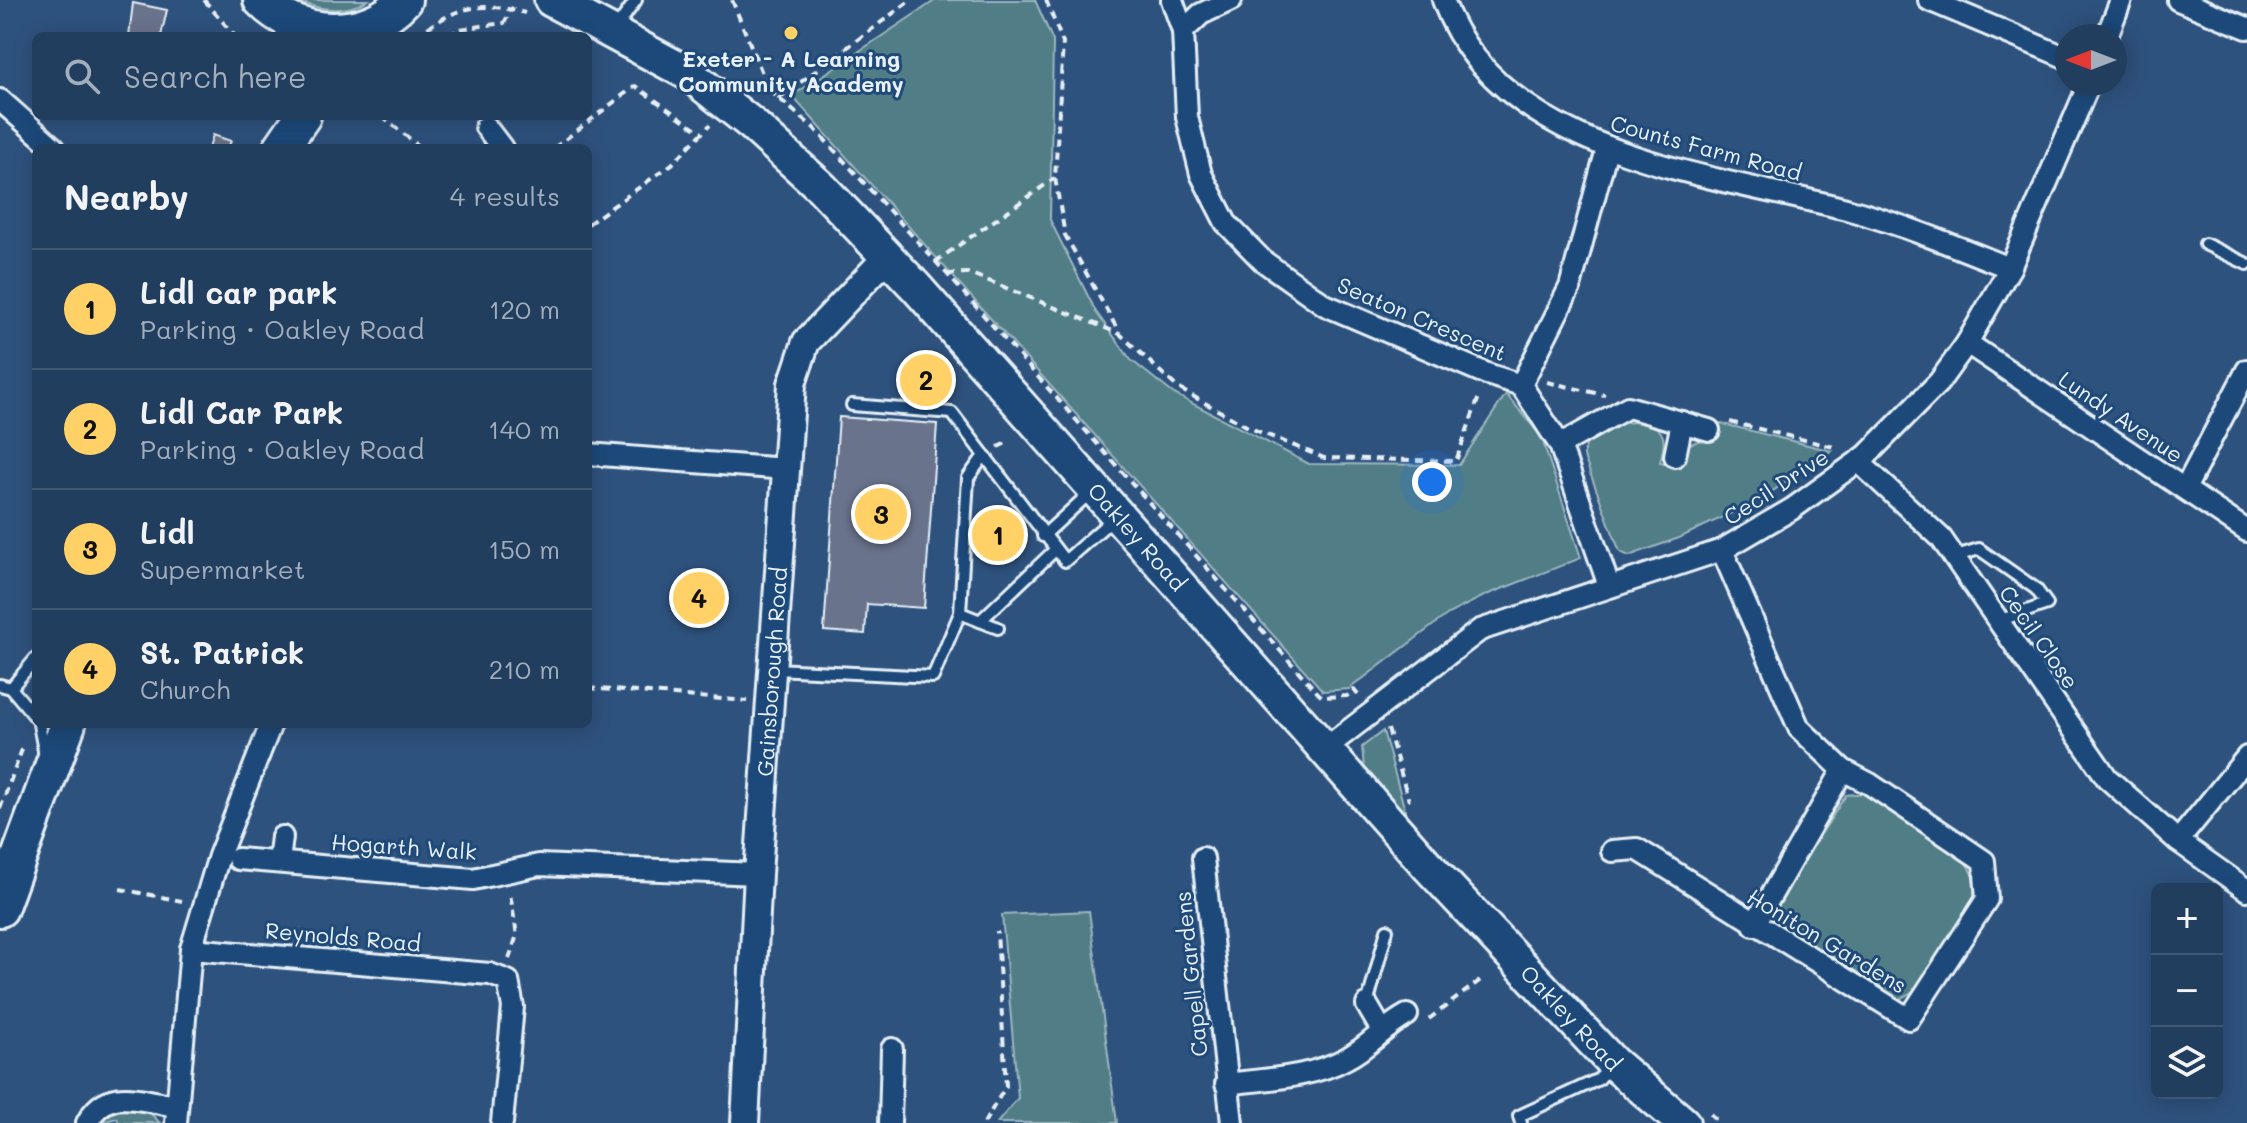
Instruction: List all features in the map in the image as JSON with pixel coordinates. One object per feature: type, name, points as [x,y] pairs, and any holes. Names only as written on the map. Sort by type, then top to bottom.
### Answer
[{"type":"highway","points":[[270,16],[319,29],[363,31],[404,0]]},
{"type":"highway","points":[[280,144],[281,120]]},
{"type":"highway","points":[[283,144],[300,120]]},
{"type":"highway","points":[[0,909],[66,728]]},
{"type":"main road","name":"Oakley Road","points":[[539,7],[614,31],[689,74],[753,125],[822,188],[888,256],[1323,750],[1613,1063],[1683,1123]]},
{"type":"street","name":"Seaton Crescent","points":[[1172,0],[1183,31],[1187,117],[1201,174],[1226,223],[1263,261],[1325,305],[1487,374],[1523,380],[1560,445],[1609,586]]},
{"type":"street","name":"Counts Farm Road","points":[[1443,0],[1451,24],[1498,86],[1539,115],[1607,149],[1854,211],[2010,268]]},
{"type":"street","points":[[1929,0],[2055,53]]},
{"type":"street","points":[[2112,24],[2121,0]]},
{"type":"street","points":[[2178,0],[2247,28]]},
{"type":"street","points":[[1183,31],[1201,14],[1224,1]]},
{"type":"street","name":"Cecil Drive","points":[[1323,750],[1392,694],[1480,630],[1722,550],[1792,509],[1863,459],[1939,382],[1967,343],[2010,268],[2084,96]]},
{"type":"street","points":[[0,100],[50,144]]},
{"type":"street","points":[[486,127],[499,144]]},
{"type":"street","points":[[1523,380],[1570,287],[1607,149]]},
{"type":"street","name":"Gainsborough Road","points":[[745,1123],[769,704],[797,362],[806,342],[888,256]]},
{"type":"street","name":"Lundy Avenue","points":[[1967,343],[2247,531]]},
{"type":"street","points":[[2185,489],[2247,370]]},
{"type":"street","points":[[1560,445],[1628,407],[1709,430]]},
{"type":"street","points":[[1675,456],[1682,422]]},
{"type":"street","points":[[592,454],[786,469]]},
{"type":"street","name":"Cecil Close","points":[[1863,459],[1941,538],[2107,778],[2178,841],[2247,890]]},
{"type":"street","name":"Honiton Gardens","points":[[1612,851],[1637,849],[1754,925],[1909,1019],[1987,899],[1984,861],[1870,784],[1843,770],[1799,728],[1722,550]]},
{"type":"street","points":[[87,1123],[101,1102],[116,1098],[176,1114],[191,949],[219,856],[269,728]]},
{"type":"street","points":[[2178,841],[2247,757]]},
{"type":"street","points":[[1754,925],[1843,770]]},
{"type":"street","points":[[279,862],[282,837]]},
{"type":"street","name":"Capell Gardens","points":[[1203,858],[1232,1123]]},
{"type":"street","name":"Hogarth Walk","points":[[238,859],[473,879],[539,865],[758,874]]},
{"type":"street","name":"Reynolds Road","points":[[191,949],[496,977]]},
{"type":"street","points":[[496,977],[508,981],[513,1007],[502,1123]]},
{"type":"street","points":[[1367,1005],[1381,1029]]},
{"type":"street","name":"Capell Gardens","points":[[1226,1084],[1287,1077],[1345,1060],[1366,1046],[1381,1029],[1407,1015]]},
{"type":"street","points":[[890,1123],[892,1049]]},
{"type":"lane","points":[[614,31],[636,0]]},
{"type":"lane","points":[[2205,244],[2247,264]]},
{"type":"lane","points":[[852,405],[952,413],[1065,561],[1117,515]]},
{"type":"lane","points":[[773,669],[933,677],[960,613],[968,478],[983,457]]},
{"type":"lane","points":[[1043,536],[1095,489]]},
{"type":"lane","points":[[1953,557],[1979,549],[2036,589],[2047,604],[1998,621]]},
{"type":"lane","points":[[980,621],[1055,550]]},
{"type":"lane","points":[[960,613],[998,628]]},
{"type":"lane","points":[[32,662],[5,686],[32,714]]},
{"type":"lane","points":[[40,728],[48,774]]},
{"type":"lane","points":[[1367,1005],[1387,930]]},
{"type":"lane","points":[[1521,1123],[1519,1116],[1599,1079],[1613,1063]]},
{"type":"path","points":[[204,0],[232,32]]},
{"type":"path","points":[[732,0],[769,90],[777,99],[805,119],[947,274],[1315,690],[1322,697],[1335,698],[1347,696],[1354,690],[1363,700]]},
{"type":"path","points":[[777,99],[911,0]]},
{"type":"path","points":[[1046,0],[1063,43],[1055,178],[1065,235],[1120,334],[1178,388],[1250,428],[1324,458],[1456,461],[1487,374]]},
{"type":"path","points":[[422,32],[463,4],[485,2],[539,7]]},
{"type":"path","points":[[455,32],[504,23],[513,7]]},
{"type":"path","points":[[592,119],[635,86],[702,133]]},
{"type":"path","points":[[387,120],[416,144]]},
{"type":"path","points":[[559,144],[591,120]]},
{"type":"path","points":[[592,221],[672,164],[712,123]]},
{"type":"path","points":[[935,262],[1055,178]]},
{"type":"path","points":[[947,274],[969,273],[1120,334]]},
{"type":"path","points":[[1523,380],[1602,393],[1628,407]]},
{"type":"path","points":[[1709,430],[1712,418],[1863,459]]},
{"type":"path","points":[[592,688],[769,704]]},
{"type":"path","points":[[0,809],[26,738]]},
{"type":"path","points":[[496,977],[517,935],[506,872]]},
{"type":"path","points":[[120,889],[204,906]]},
{"type":"path","points":[[984,1123],[1006,1086],[997,931]]},
{"type":"path","points":[[1381,1029],[1418,1028],[1482,979]]},
{"type":"green space","points":[[295,0],[368,0],[350,7],[332,9]]},
{"type":"green space","points":[[936,0],[1035,0],[1053,41],[1050,220],[1096,312],[1131,360],[1174,394],[1309,464],[1459,465],[1506,394],[1541,436],[1581,558],[1486,595],[1448,614],[1349,689],[1323,691],[792,96]]},
{"type":"green space","points":[[1715,422],[1832,451],[1761,499],[1679,538],[1629,556],[1620,552],[1584,457],[1586,446],[1593,436],[1616,425],[1642,423],[1653,426],[1663,438],[1660,462],[1681,467],[1687,445],[1712,436]]},
{"type":"green space","points":[[1383,731],[1406,814],[1403,816],[1364,767],[1362,747]]},
{"type":"green space","points":[[1865,793],[1958,854],[1973,878],[1974,897],[1917,989],[1898,1000],[1884,996],[1778,926],[1774,918],[1782,896],[1846,795]]},
{"type":"green space","points":[[1089,911],[1117,1123],[997,1123],[1018,1098],[1002,915]]},
{"type":"green space","points":[[111,1109],[148,1111],[160,1123],[119,1123],[117,1118],[98,1123]]},
{"type":"building","points":[[133,3],[167,10],[162,32],[129,32]]},
{"type":"building","points":[[213,135],[231,141],[230,144],[210,144]]},
{"type":"building","points":[[839,417],[937,424],[924,608],[867,604],[865,634],[824,631]]},
{"type":"place","name":"Exeter - A Learning Community Academy","points":[[791,33]]},
{"type":"place","name":"Lidl Car Park","points":[[926,380]]},
{"type":"place","name":"Lidl","points":[[881,514]]},
{"type":"place","name":"Lidl car park","points":[[998,535]]},
{"type":"place","name":"St. Patrick","points":[[699,598]]}]
